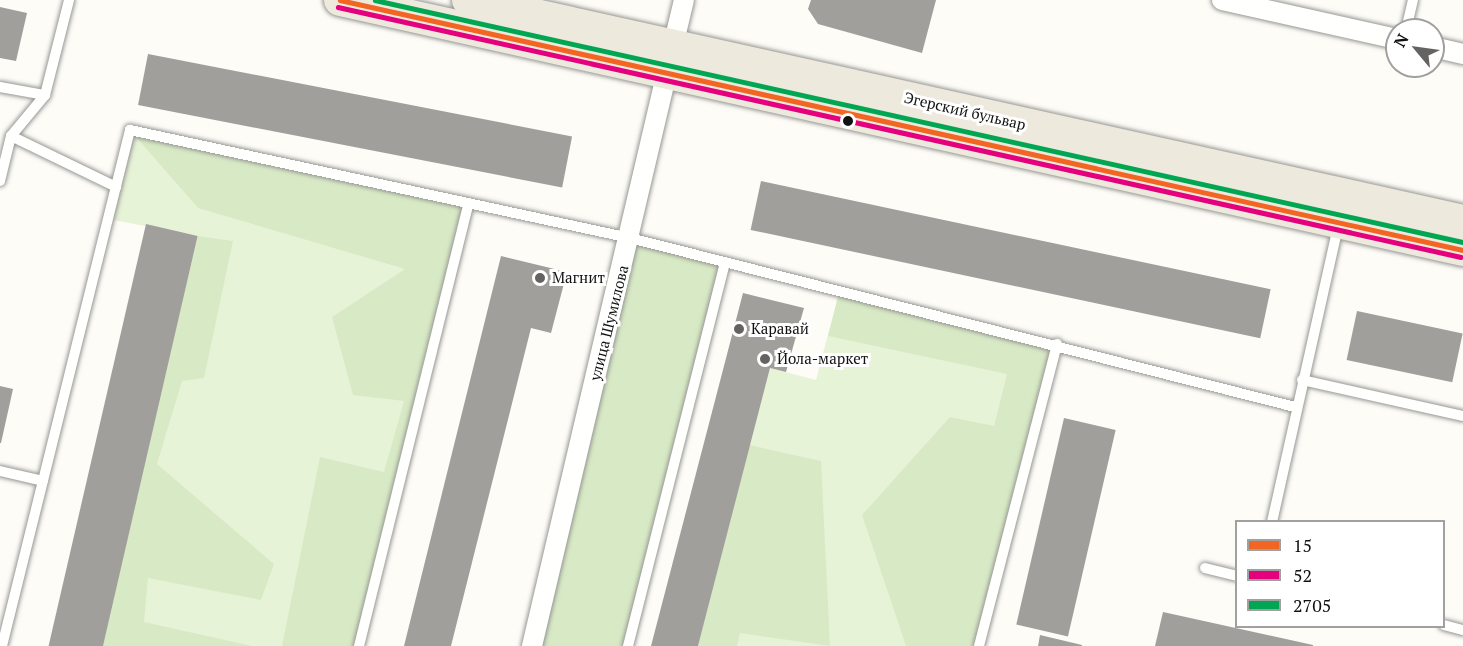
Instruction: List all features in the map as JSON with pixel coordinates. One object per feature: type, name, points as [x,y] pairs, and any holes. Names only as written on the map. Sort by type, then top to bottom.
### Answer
[{"type":"main road","name":"Эгерский бульвар","points":[[340,0],[670,59],[1342,209],[1463,250]]},
{"type":"main road","name":"Эгерский бульвар","points":[[468,0],[670,59]]},
{"type":"main road","name":"Эгерский бульвар","points":[[1342,209],[1463,221]]},
{"type":"street","name":"улица Шумилова","points":[[532,646],[630,238],[684,0]]},
{"type":"street","points":[[1222,0],[1385,36]]},
{"type":"street","points":[[1445,50],[1463,54]]},
{"type":"lane","points":[[0,181],[11,136],[45,96],[69,0]]},
{"type":"lane","points":[[1409,18],[1413,0]]},
{"type":"lane","points":[[0,87],[45,96]]},
{"type":"lane","points":[[2,646],[130,130],[630,238],[1057,344],[1295,407]]},
{"type":"lane","points":[[11,136],[116,187]]},
{"type":"lane","points":[[359,646],[469,203]]},
{"type":"lane","points":[[1272,520],[1295,407],[1342,209]]},
{"type":"lane","points":[[628,646],[725,262]]},
{"type":"lane","points":[[979,646],[1057,344]]},
{"type":"lane","points":[[1302,380],[1463,416]]},
{"type":"lane","points":[[0,471],[43,481]]},
{"type":"lane","points":[[1205,568],[1235,576]]},
{"type":"lane","points":[[1445,626],[1463,630]]},
{"type":"green space","points":[[130,130],[469,203],[359,646],[100,646],[197,236],[108,219]]},
{"type":"green space","points":[[130,130],[469,203],[359,646],[282,646],[320,457],[384,472],[404,401],[353,395],[332,317],[405,269],[198,208]]},
{"type":"green space","points":[[198,236],[233,241],[204,378],[182,381],[157,464],[274,564],[261,600],[148,578],[144,622],[252,646],[100,646]]},
{"type":"green space","points":[[630,238],[725,262],[629,646],[528,646]]},
{"type":"green space","points":[[840,289],[1057,344],[979,646],[698,646],[770,368],[816,380]]},
{"type":"green space","points":[[840,289],[1057,344],[979,646],[906,646],[862,515],[950,417],[994,426],[1007,374],[828,336]]},
{"type":"green space","points":[[749,445],[821,461],[830,646],[740,633],[737,646],[698,646]]},
{"type":"building","points":[[811,0],[936,0],[922,53],[818,24],[808,9]]},
{"type":"building","points":[[0,7],[27,13],[16,61],[0,58]]},
{"type":"building","points":[[148,54],[572,136],[562,187],[138,105]]},
{"type":"building","points":[[761,181],[1271,289],[1260,338],[751,230]]},
{"type":"building","points":[[146,224],[198,236],[103,646],[49,646]]},
{"type":"building","points":[[501,256],[567,272],[551,333],[531,328],[451,646],[404,646]]},
{"type":"building","points":[[743,293],[804,308],[786,372],[770,368],[698,646],[651,646]]},
{"type":"building","points":[[1357,311],[1463,333],[1452,382],[1347,360]]},
{"type":"building","points":[[0,386],[13,389],[1,443],[0,443]]},
{"type":"building","points":[[1064,418],[1116,430],[1068,636],[1016,625]]},
{"type":"building","points":[[1163,612],[1313,645],[1313,646],[1155,646]]},
{"type":"building","points":[[1040,635],[1082,645],[1082,646],[1038,646]]},
{"type":"transit line","name":"15","points":[[340,0],[1463,250]]},
{"type":"transit line","name":"2705","points":[[375,0],[1463,242]]},
{"type":"transit line","name":"52","points":[[338,7],[1461,257]]},
{"type":"place","name":"Магнит","points":[[540,278]]},
{"type":"place","name":"Каравай","points":[[739,329]]},
{"type":"place","name":"Йола-маркет","points":[[765,359]]}]
